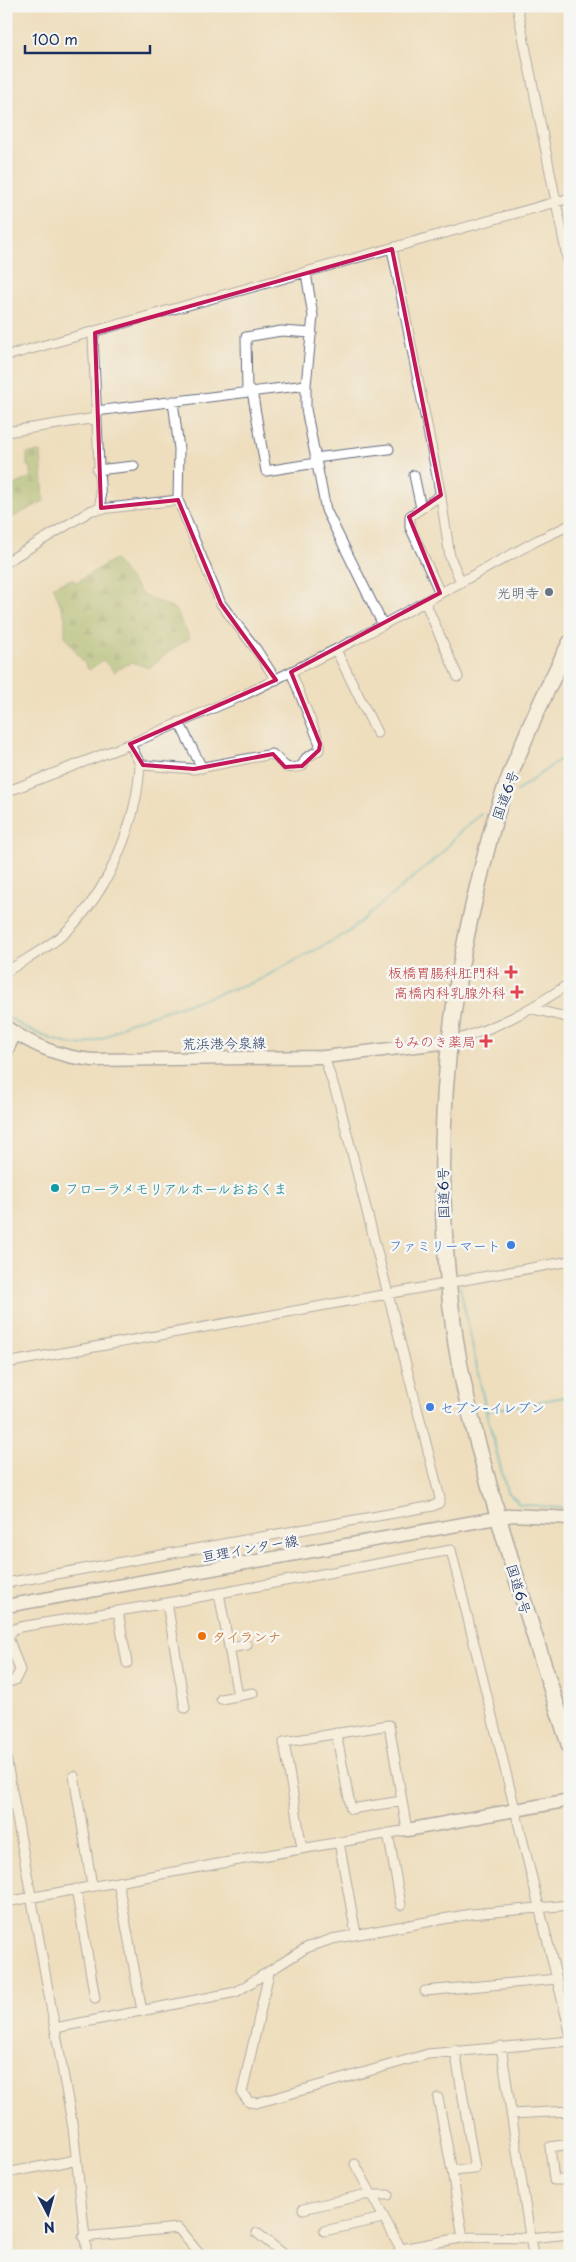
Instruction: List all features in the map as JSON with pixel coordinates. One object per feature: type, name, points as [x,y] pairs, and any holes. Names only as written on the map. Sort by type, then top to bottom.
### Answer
[{"type":"highway","name":"国道6号","points":[[570,643],[534,718],[499,806],[470,918],[460,963],[449,1042],[442,1189],[448,1283],[457,1347],[468,1404],[483,1469],[570,1747]]},
{"type":"main road","name":"荒浜港今泉線","points":[[11,1030],[56,1054],[93,1060],[324,1057],[449,1042]]},
{"type":"main road","points":[[6,1052],[11,1030]]},
{"type":"main road","name":"亘理インター線","points":[[6,1606],[513,1515],[570,1518]]},
{"type":"main road","points":[[407,1830],[570,1800]]},
{"type":"street","points":[[517,6],[570,272]]},
{"type":"street","points":[[6,356],[95,333],[570,198]]},
{"type":"street","points":[[392,249],[441,495],[450,557],[461,582]]},
{"type":"street","points":[[306,273],[312,310],[306,410],[326,510],[383,625]]},
{"type":"street","points":[[312,333],[281,331],[246,337],[250,391],[266,471],[389,449]]},
{"type":"street","points":[[95,333],[96,414],[101,508]]},
{"type":"street","points":[[6,432],[173,401],[306,385]]},
{"type":"street","points":[[173,401],[179,449],[178,500],[221,604],[256,649],[276,680]]},
{"type":"street","points":[[98,470],[134,466]]},
{"type":"street","points":[[414,475],[421,508]]},
{"type":"street","points":[[440,593],[410,527],[410,516],[441,495]]},
{"type":"street","points":[[6,562],[92,510],[178,500]]},
{"type":"street","points":[[7,789],[130,744],[276,680],[570,525]]},
{"type":"street","points":[[425,602],[458,678]]},
{"type":"street","points":[[336,650],[376,733]]},
{"type":"street","points":[[140,763],[158,767],[202,768],[272,754],[281,765],[290,769],[302,766],[306,758],[319,750],[319,738],[291,672]]},
{"type":"street","points":[[179,722],[202,768]]},
{"type":"street","points":[[6,972],[68,930],[93,898],[117,856],[132,821],[136,801],[140,763],[130,744]]},
{"type":"street","points":[[449,1042],[496,1026],[533,1009],[570,983]]},
{"type":"street","points":[[533,1009],[570,1018]]},
{"type":"street","points":[[6,1583],[237,1543],[434,1506],[439,1503],[440,1498],[339,1102],[324,1057]]},
{"type":"street","points":[[6,1363],[570,1261]]},
{"type":"street","points":[[6,1683],[15,1680],[20,1670],[8,1637],[14,1629],[167,1603],[451,1550],[570,2032]]},
{"type":"street","points":[[219,1593],[238,1696]]},
{"type":"street","points":[[167,1603],[185,1708]]},
{"type":"street","points":[[118,1611],[127,1662]]},
{"type":"street","points":[[229,1648],[247,1645]]},
{"type":"street","points":[[220,1699],[252,1693]]},
{"type":"street","points":[[6,1902],[407,1830],[390,1725],[284,1742],[302,1848]]},
{"type":"street","points":[[336,1733],[351,1809],[402,1802]]},
{"type":"street","points":[[6,1756],[73,2128],[86,2256]]},
{"type":"street","points":[[74,1776],[92,1886]]},
{"type":"street","points":[[388,1833],[401,1905]]},
{"type":"street","points":[[339,1842],[356,1934]]},
{"type":"street","points":[[118,1882],[142,2011]]},
{"type":"street","points":[[76,1889],[95,1998]]},
{"type":"street","points":[[55,2028],[236,1992],[306,1948],[332,1939],[471,1914],[570,1905]]},
{"type":"street","points":[[268,1973],[242,2093],[249,2102],[256,2103],[428,2054],[455,2050],[570,2041]]},
{"type":"street","points":[[424,1990],[557,1979]]},
{"type":"street","points":[[501,2046],[533,2256]]},
{"type":"street","points":[[452,2171],[474,2169],[455,2050]]},
{"type":"street","points":[[438,2098],[463,2238]]},
{"type":"street","points":[[511,2114],[570,2111]]},
{"type":"street","points":[[570,2144],[550,2147],[554,2180],[570,2180]]},
{"type":"street","points":[[6,2173],[76,2160]]},
{"type":"street","points":[[355,2164],[384,2218],[398,2253],[463,2238],[530,2238],[570,2234]]},
{"type":"street","points":[[303,2209],[371,2194],[388,2195]]},
{"type":"street","points":[[324,2231],[384,2218]]},
{"type":"street","points":[[83,2238],[178,2228],[201,2256]]},
{"type":"street","points":[[256,2233],[286,2256]]},
{"type":"highlighted area","points":[[392,249],[441,495],[409,517],[440,593],[291,672],[320,744],[319,750],[302,766],[285,767],[273,754],[194,769],[143,765],[130,744],[276,680],[221,604],[178,500],[101,508],[95,333]]},
{"type":"green space","points":[[41,452],[44,501],[6,521],[6,489],[31,477],[31,467],[27,466],[27,453]]},
{"type":"green space","points":[[114,559],[143,595],[175,609],[190,638],[149,668],[132,662],[114,672],[103,660],[89,670],[65,637],[65,617],[53,586],[72,579],[77,582]]},
{"type":"green space","points":[[570,663],[570,695],[561,678]]},
{"type":"waterway","points":[[538,203],[551,199]]},
{"type":"waterway","points":[[6,351],[20,348]]},
{"type":"waterway","points":[[517,791],[570,752]]},
{"type":"waterway","points":[[6,1016],[27,1029],[51,1039],[73,1045],[86,1044],[104,1038],[128,1023],[257,981],[347,933],[441,854],[457,835],[481,814]]},
{"type":"waterway","points":[[460,1287],[487,1415],[507,1492],[519,1504],[570,1509]]},
{"type":"waterway","points":[[486,1411],[570,1396]]},
{"type":"place","name":"光明寺","points":[[549,592]]},
{"type":"place","name":"板橋胃腸科肛門科","points":[[511,972]]},
{"type":"place","name":"高橋内科乳腺外科","points":[[517,992]]},
{"type":"place","name":"もみのき薬局","points":[[486,1041]]},
{"type":"place","name":"フローラメモリアルホールおおくま","points":[[55,1188]]},
{"type":"place","name":"ファミリーマート","points":[[511,1245]]},
{"type":"place","name":"セブン-イレブン","points":[[430,1407]]},
{"type":"place","name":"タイランナ","points":[[202,1636]]}]
